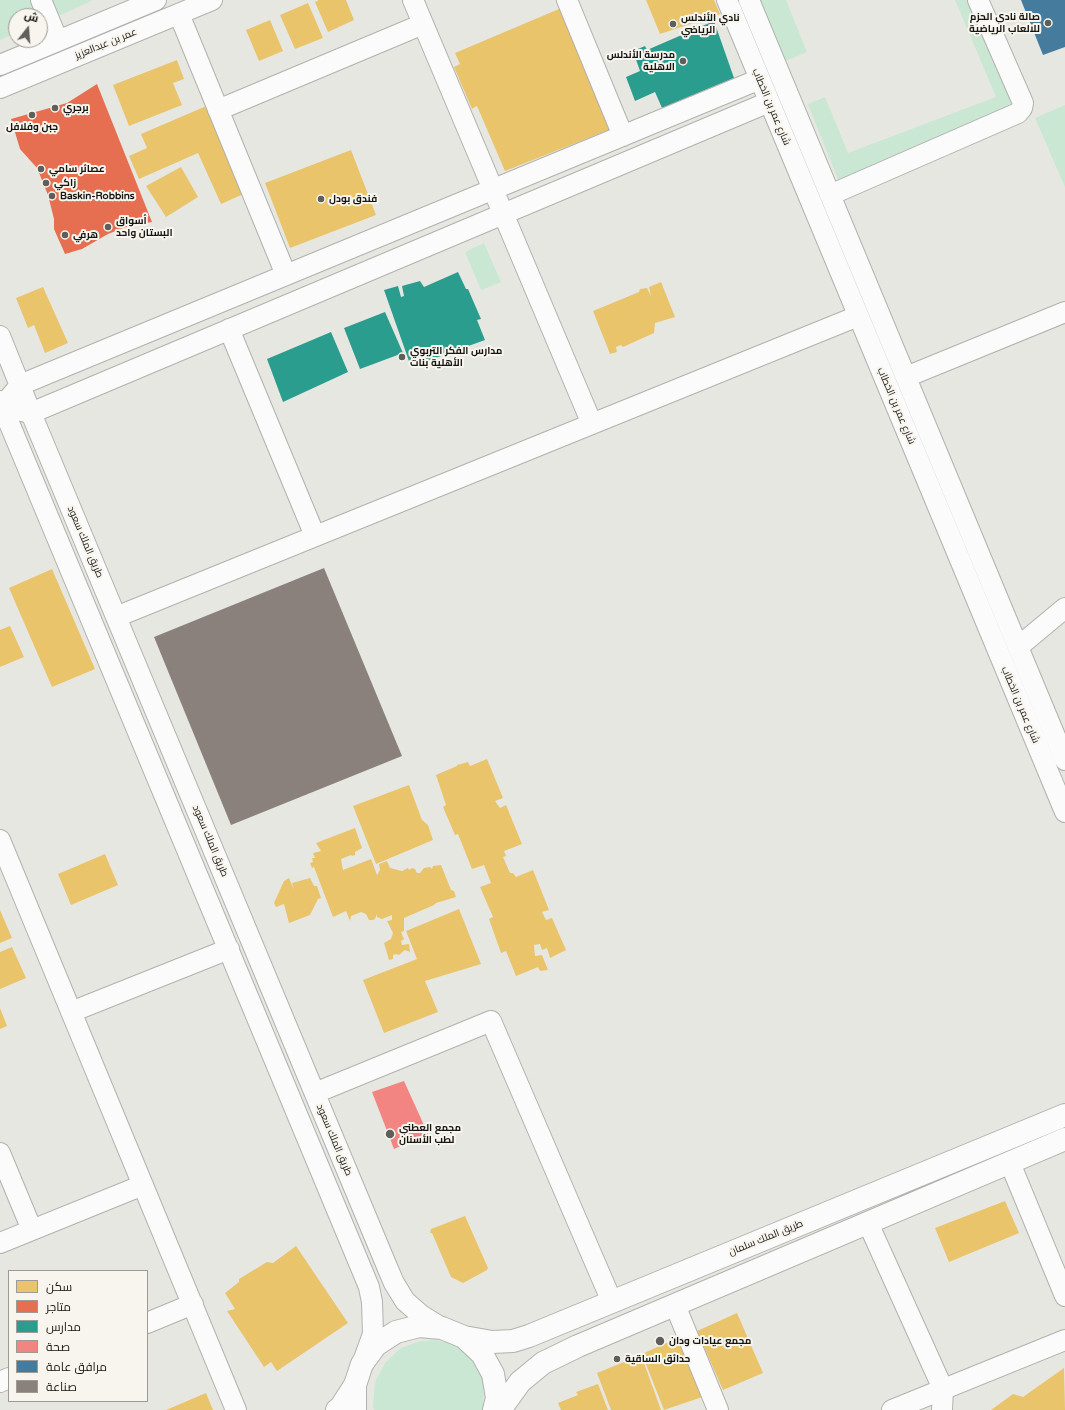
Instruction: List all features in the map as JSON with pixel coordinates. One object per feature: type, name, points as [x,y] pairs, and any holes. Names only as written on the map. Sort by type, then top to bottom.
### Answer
[{"type":"main road","name":"طريق الملك سلمان","points":[[464,1337],[492,1342],[513,1342],[1065,1116]]},
{"type":"main road","points":[[500,1410],[520,1382],[543,1363],[578,1346],[1065,1139]]},
{"type":"main road","points":[[337,1410],[341,1407],[355,1385],[362,1364],[376,1345],[396,1332],[419,1326],[442,1328],[464,1337],[482,1354],[493,1374],[497,1398],[494,1410]]},
{"type":"main road","points":[[355,1385],[355,1410]]},
{"type":"street","points":[[41,0],[58,41]]},
{"type":"street","name":"عمر بن عبدالعزيز","points":[[0,88],[212,0]]},
{"type":"street","points":[[413,0],[592,424]]},
{"type":"street","points":[[567,0],[623,136]]},
{"type":"street","name":"شارع عمر بن الخطاب","points":[[727,0],[1065,812]]},
{"type":"street","name":"شارع عمر بن الخطاب","points":[[749,0],[1065,760]]},
{"type":"street","points":[[830,195],[1018,113],[1022,108],[1023,103],[978,0]]},
{"type":"street","points":[[0,65],[147,2]]},
{"type":"street","points":[[179,14],[286,275]]},
{"type":"street","points":[[218,110],[423,24]]},
{"type":"street","points":[[1,404],[20,385],[760,79]]},
{"type":"street","points":[[1,404],[31,413],[504,215],[769,102]]},
{"type":"street","points":[[906,377],[1065,312]]},
{"type":"street","points":[[116,617],[858,316]]},
{"type":"street","points":[[229,330],[315,536]]},
{"type":"street","name":"طريق الملك سعود","points":[[0,336],[394,1283],[405,1301],[421,1315],[442,1328]]},
{"type":"street","points":[[1,404],[369,1287],[372,1302],[373,1334],[362,1364]]},
{"type":"street","points":[[1018,647],[1065,608]]},
{"type":"street","points":[[0,840],[8,880],[71,1012],[236,1410]]},
{"type":"street","points":[[71,1012],[229,949]]},
{"type":"street","points":[[315,1093],[491,1021],[612,1302]]},
{"type":"street","points":[[0,1152],[32,1230]]},
{"type":"street","points":[[1010,1163],[1065,1296]]},
{"type":"street","points":[[0,1243],[143,1185]]},
{"type":"street","points":[[868,1223],[943,1389],[942,1410]]},
{"type":"street","points":[[148,1323],[193,1304]]},
{"type":"street","points":[[675,1305],[718,1410]]},
{"type":"street","points":[[892,1410],[1065,1340]]},
{"type":"green space","points":[[0,0],[30,0],[34,8],[8,8],[8,36],[0,40]]},
{"type":"green space","points":[[47,0],[93,0],[61,15],[53,13]]},
{"type":"green space","points":[[757,0],[786,0],[807,52],[783,62]]},
{"type":"green space","points":[[955,0],[978,0],[1021,104],[840,184],[808,104],[825,97],[848,153],[996,97]]},
{"type":"green space","points":[[1065,105],[1065,187],[1035,118]]},
{"type":"green space","points":[[484,243],[501,282],[481,290],[465,252]]},
{"type":"green space","points":[[435,1340],[453,1344],[472,1359],[484,1382],[483,1410],[374,1410],[375,1382],[385,1363],[401,1348],[420,1341]]},
{"type":"building: سكن","points":[[319,0],[346,0],[354,20],[328,32],[315,2]]},
{"type":"building: سكن","name":"نادي الأندلس الرياضي","points":[[646,0],[714,0],[720,14],[660,34]]},
{"type":"building: سكن","points":[[308,3],[323,38],[295,49],[280,15]]},
{"type":"building: سكن","points":[[566,6],[616,127],[505,171],[477,106],[472,109],[454,67],[460,64],[455,53]]},
{"type":"building: سكن","points":[[270,20],[283,51],[259,61],[246,30]]},
{"type":"building: سكن","points":[[177,60],[184,79],[173,83],[182,105],[129,126],[113,85]]},
{"type":"building: سكن","points":[[211,104],[250,191],[221,204],[198,153],[139,179],[129,156],[147,148],[141,134]]},
{"type":"building: سكن","name":"فندق بودل","points":[[351,150],[376,215],[290,248],[265,183]]},
{"type":"building: سكن","points":[[181,167],[198,197],[166,217],[146,186]]},
{"type":"building: سكن","points":[[661,282],[675,317],[655,323],[654,333],[623,347],[621,345],[616,347],[617,352],[610,354],[593,311],[639,292],[640,289],[647,288],[651,296],[649,287]]},
{"type":"building: سكن","points":[[43,287],[68,343],[45,353],[34,325],[28,328],[16,298]]},
{"type":"building: سكن","points":[[52,569],[95,669],[52,687],[9,588]]},
{"type":"building: سكن","points":[[10,626],[24,657],[0,667],[0,630]]},
{"type":"building: سكن","points":[[487,759],[503,798],[495,801],[500,808],[506,805],[522,844],[504,851],[506,856],[503,857],[510,873],[513,873],[516,877],[533,870],[549,910],[542,912],[546,920],[552,918],[566,950],[550,958],[547,948],[542,950],[540,944],[534,945],[535,956],[542,955],[548,970],[540,971],[538,967],[516,976],[506,951],[501,953],[489,919],[493,917],[480,887],[491,883],[484,865],[472,869],[458,834],[455,835],[443,807],[446,805],[436,775],[457,765],[468,762],[470,766]]},
{"type":"building: سكن","points":[[409,785],[422,820],[428,825],[433,840],[376,864],[353,806]]},
{"type":"building: سكن","points":[[355,828],[362,848],[355,852],[355,855],[341,859],[343,870],[371,859],[377,875],[380,870],[379,864],[387,861],[390,868],[402,871],[412,868],[415,869],[417,873],[420,873],[424,868],[430,867],[432,869],[433,866],[441,865],[451,890],[454,891],[456,897],[436,903],[404,918],[404,931],[401,932],[404,939],[401,941],[402,945],[409,944],[410,952],[405,950],[399,955],[393,955],[393,959],[389,960],[384,943],[391,939],[393,933],[387,921],[392,920],[392,915],[382,919],[377,917],[377,914],[375,919],[369,920],[366,914],[361,912],[351,916],[350,921],[346,911],[333,917],[314,867],[312,868],[310,863],[313,862],[312,858],[315,858],[313,853],[321,851],[316,843]]},
{"type":"building: سكن","points":[[105,854],[118,885],[71,905],[58,874]]},
{"type":"building: سكن","points":[[289,878],[294,890],[292,883],[310,878],[314,886],[317,886],[321,898],[318,899],[310,915],[289,923],[284,904],[276,907],[274,903],[284,881]]},
{"type":"building: سكن","points":[[459,909],[481,964],[425,981],[438,1012],[384,1033],[363,980],[417,959],[406,931]]},
{"type":"building: سكن","points":[[0,910],[12,938],[0,943]]},
{"type":"building: سكن","points":[[12,947],[26,978],[0,989],[0,952]]},
{"type":"building: سكن","points":[[0,1008],[7,1026],[0,1029]]},
{"type":"building: سكن","points":[[1005,1201],[1019,1233],[949,1262],[935,1228]]},
{"type":"building: سكن","points":[[465,1216],[488,1268],[487,1270],[463,1283],[451,1277],[432,1233],[430,1233],[431,1229]]},
{"type":"building: سكن","points":[[296,1246],[348,1323],[277,1371],[271,1362],[264,1367],[227,1311],[235,1309],[225,1293],[239,1282],[239,1279],[267,1262],[273,1263]]},
{"type":"building: سكن","points":[[737,1313],[763,1373],[723,1390],[697,1331]]},
{"type":"building: سكن","points":[[684,1335],[708,1395],[664,1410],[642,1354]]},
{"type":"building: سكن","points":[[641,1355],[661,1410],[611,1410],[597,1373]]},
{"type":"building: سكن","points":[[1064,1368],[1065,1410],[991,1410],[1013,1394],[1023,1397]]},
{"type":"building: سكن","points":[[598,1384],[608,1410],[561,1410],[558,1403],[578,1395],[576,1392]]},
{"type":"building: سكن","points":[[206,1393],[213,1410],[166,1410]]},
{"type":"building: متاجر","points":[[97,84],[152,222],[131,225],[108,234],[82,249],[65,254],[54,229],[54,219],[48,195],[37,168],[20,149],[11,119],[67,103]]},
{"type":"building: مدارس","name":"مدرسة الأندلس الاهلية","points":[[714,21],[734,78],[662,108],[655,92],[635,101],[626,77],[640,71],[633,51],[645,46],[647,50]]},
{"type":"building: مدارس","points":[[458,272],[466,289],[468,289],[481,319],[477,320],[485,340],[416,365],[410,364],[384,290],[398,286],[401,297],[404,296],[402,286],[420,281],[424,287]]},
{"type":"building: مدارس","points":[[385,312],[403,353],[360,369],[344,328]]},
{"type":"building: مدارس","points":[[331,332],[348,372],[283,402],[267,359]]},
{"type":"building: صحة","points":[[404,1081],[428,1134],[394,1149],[372,1092]]},
{"type":"building: مرافق عامة","name":"صالة نادي الحزم للالعاب الرياضية","points":[[1021,0],[1065,0],[1065,47],[1043,55]]},
{"type":"building: صناعة","points":[[324,568],[402,756],[231,825],[154,637]]},
{"type":"place","name":"صالة نادي الحزم للالعاب الرياضية","points":[[1048,23]]},
{"type":"place","name":"نادي الأندلس الرياضي","points":[[673,24]]},
{"type":"place","name":"مدرسة الأندلس الاهلية","points":[[683,61]]},
{"type":"place","name":"برجري","points":[[55,108]]},
{"type":"place","name":"جبن وفلافل","points":[[32,115]]},
{"type":"place","name":"عصائر سامي","points":[[41,169]]},
{"type":"place","name":"زاكي","points":[[46,183]]},
{"type":"place","name":"Baskin-Robbins","points":[[52,196]]},
{"type":"place","name":"فندق بودل","points":[[321,199]]},
{"type":"place","name":"أسواق البستان واحد","points":[[108,227]]},
{"type":"place","name":"هرفي","points":[[65,235]]},
{"type":"place","name":"مدارس الفكر التربوي الأهلية بنات","points":[[402,357]]},
{"type":"place","name":"مجمع العطني لطب الأسنان","points":[[390,1134]]},
{"type":"place","name":"مجمع عيادات ودان","points":[[660,1341]]},
{"type":"place","name":"حدائق الساقية","points":[[617,1359]]}]
